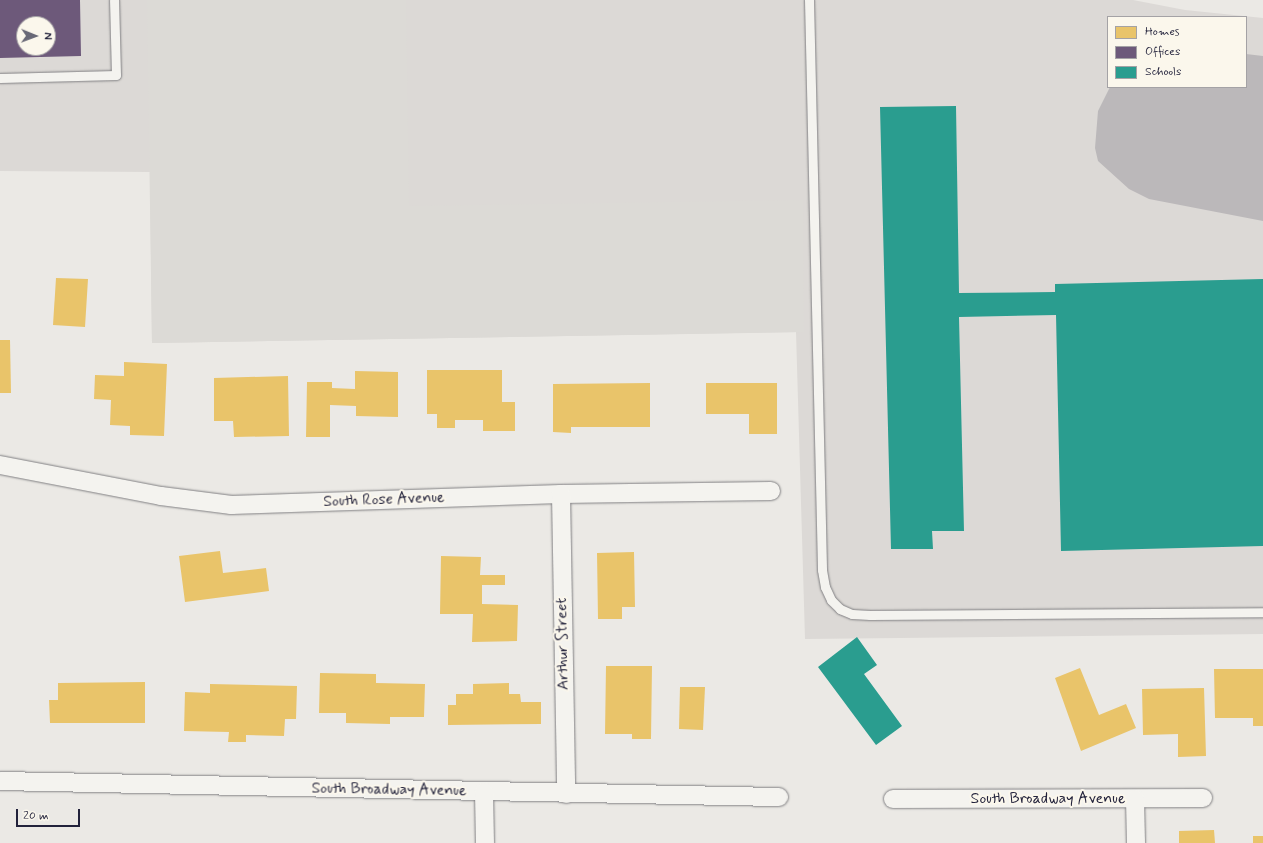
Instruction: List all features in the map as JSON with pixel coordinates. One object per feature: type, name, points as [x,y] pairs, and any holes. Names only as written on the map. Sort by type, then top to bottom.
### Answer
[{"type":"street","name":"South Rose Avenue","points":[[0,465],[161,496],[231,505],[561,494],[771,491]]},
{"type":"street","name":"Arthur Street","points":[[561,494],[566,794]]},
{"type":"street","name":"South Broadway Avenue","points":[[0,781],[566,794],[779,797]]},
{"type":"street","points":[[484,792],[485,843]]},
{"type":"street","name":"South Broadway Avenue","points":[[893,799],[1203,798]]},
{"type":"street","points":[[1135,799],[1136,843]]},
{"type":"lane","points":[[0,78],[116,75],[114,0]]},
{"type":"lane","points":[[809,0],[822,570],[825,587],[831,600],[840,609],[852,614],[870,616],[1263,612]]},
{"type":"shaded area","points":[[0,0],[1133,0],[1185,10],[1244,16],[1107,16],[1107,88],[1247,88],[1247,16],[1263,18],[1263,634],[805,639],[796,332],[152,343],[150,172],[0,171]]},
{"type":"shaded area","points":[[147,0],[406,0],[409,206],[803,200],[804,332],[152,343]]},
{"type":"shaded area","points":[[1247,54],[1263,56],[1263,221],[1149,199],[1129,189],[1098,161],[1095,148],[1098,111],[1110,88],[1247,88]]},
{"type":"building: Homes","points":[[56,278],[88,279],[85,327],[53,325]]},
{"type":"building: Homes","points":[[0,340],[10,340],[11,393],[0,393]]},
{"type":"building: Homes","points":[[124,362],[167,364],[164,436],[130,435],[130,426],[110,425],[111,400],[94,399],[95,375],[124,376]]},
{"type":"building: Homes","points":[[427,370],[502,370],[502,402],[515,402],[515,431],[483,431],[483,420],[455,420],[455,428],[437,428],[437,414],[427,414]]},
{"type":"building: Homes","points":[[355,371],[398,372],[398,417],[356,416],[356,406],[330,405],[330,437],[306,437],[307,382],[332,382],[332,388],[355,389]]},
{"type":"building: Homes","points":[[288,376],[289,436],[234,437],[233,421],[214,421],[214,378]]},
{"type":"building: Homes","points":[[650,383],[650,427],[571,427],[571,433],[553,432],[553,384]]},
{"type":"building: Homes","points":[[706,383],[777,383],[777,434],[749,434],[749,414],[706,414]]},
{"type":"building: Homes","points":[[220,551],[223,573],[266,568],[269,591],[185,602],[179,556]]},
{"type":"building: Homes","points":[[634,552],[635,607],[622,607],[622,619],[598,619],[597,553]]},
{"type":"building: Homes","points":[[441,556],[481,557],[480,575],[505,575],[505,585],[482,585],[482,604],[518,605],[517,641],[472,642],[473,614],[440,614]]},
{"type":"building: Homes","points":[[606,666],[652,666],[651,739],[632,739],[632,734],[605,734]]},
{"type":"building: Homes","points":[[1080,668],[1099,715],[1126,704],[1136,728],[1081,751],[1055,678]]},
{"type":"building: Homes","points":[[1214,669],[1263,669],[1263,726],[1253,726],[1253,718],[1215,718]]},
{"type":"building: Homes","points":[[320,673],[376,674],[376,683],[425,684],[424,717],[390,717],[390,724],[346,723],[346,713],[319,713]]},
{"type":"building: Homes","points":[[145,682],[145,723],[50,723],[49,700],[58,700],[58,683]]},
{"type":"building: Homes","points":[[509,683],[509,694],[520,694],[521,702],[541,702],[541,724],[448,725],[448,705],[456,705],[456,694],[473,694],[473,684]]},
{"type":"building: Homes","points":[[210,684],[297,686],[296,719],[285,719],[284,736],[246,735],[246,742],[228,742],[229,732],[184,731],[185,692],[210,693]]},
{"type":"building: Homes","points":[[680,687],[705,687],[703,730],[679,729]]},
{"type":"building: Homes","points":[[1204,688],[1206,756],[1178,757],[1178,734],[1143,735],[1142,689]]},
{"type":"building: Homes","points":[[1214,830],[1215,843],[1179,843],[1179,831]]},
{"type":"building: Homes","points":[[1253,836],[1263,836],[1263,843],[1253,843]]},
{"type":"building: Offices","points":[[0,0],[80,0],[81,56],[0,58]]},
{"type":"building: Schools","points":[[956,106],[959,293],[1055,292],[1055,284],[1263,279],[1263,546],[1061,551],[1056,315],[959,317],[964,531],[932,531],[933,549],[891,549],[880,107]]},
{"type":"building: Schools","points":[[857,637],[877,665],[864,674],[902,726],[876,745],[818,667]]}]
